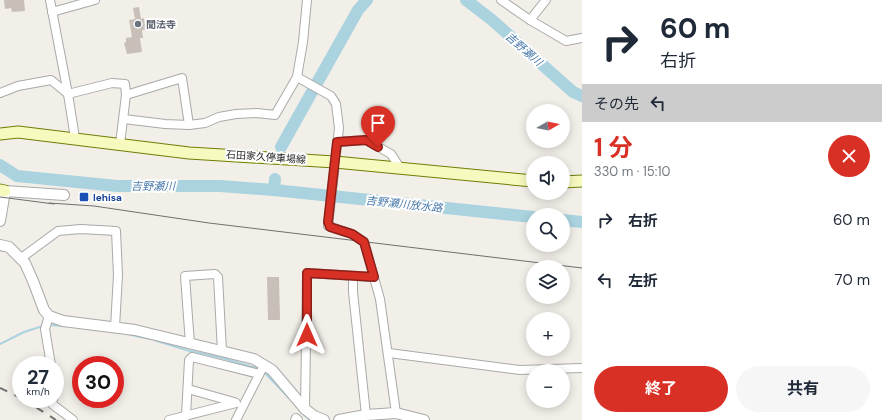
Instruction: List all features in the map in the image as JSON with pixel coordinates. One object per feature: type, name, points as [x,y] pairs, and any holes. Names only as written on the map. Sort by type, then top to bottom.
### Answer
[{"type":"main road","name":"石田家久停車場線","points":[[0,134],[18,132],[190,152],[335,162],[526,180]]},
{"type":"main road","points":[[570,182],[582,181]]},
{"type":"street","points":[[50,0],[75,138]]},
{"type":"street","points":[[52,12],[95,0]]},
{"type":"street","points":[[124,119],[164,124],[189,125],[205,123],[219,117],[236,114],[257,113],[275,115],[297,77],[303,42],[307,0]]},
{"type":"street","points":[[501,0],[530,20],[566,41],[582,38]]},
{"type":"street","points":[[530,20],[546,0]]},
{"type":"street","points":[[297,77],[331,96],[336,104],[339,128],[328,222],[330,227],[352,234],[364,242],[380,299],[396,413]]},
{"type":"street","points":[[126,95],[182,78],[189,125]]},
{"type":"street","points":[[0,93],[18,86],[51,80],[68,94]]},
{"type":"street","points":[[68,94],[112,83],[125,84],[126,95],[120,144]]},
{"type":"street","points":[[337,142],[366,140],[391,154],[400,168]]},
{"type":"street","points":[[0,221],[3,190],[64,195]]},
{"type":"street","points":[[20,259],[58,231],[81,229],[116,231],[118,276],[116,327]]},
{"type":"street","points":[[0,245],[9,247],[25,263],[44,310],[47,322],[50,356]]},
{"type":"street","points":[[306,409],[307,273],[374,277]]},
{"type":"street","points":[[190,344],[185,276],[214,274],[218,277],[222,351]]},
{"type":"street","points":[[353,276],[353,292],[366,415]]},
{"type":"street","points":[[47,322],[63,321],[135,330],[250,358],[261,370]]},
{"type":"street","points":[[388,353],[520,370],[582,368]]},
{"type":"street","points":[[186,416],[189,360],[192,357],[261,370],[278,376],[306,409],[314,416],[324,420]]},
{"type":"street","points":[[236,420],[239,404],[261,370]]},
{"type":"street","points":[[188,389],[239,404]]},
{"type":"street","points":[[169,420],[239,404]]},
{"type":"street","points":[[57,408],[73,420]]},
{"type":"street","points":[[339,420],[366,415],[396,413],[424,420]]},
{"type":"street","points":[[294,420],[296,418],[298,420]]},
{"type":"building","points":[[4,0],[24,0],[25,11],[12,12],[11,8],[5,9]]},
{"type":"building","points":[[139,7],[141,19],[144,18],[146,30],[142,30],[143,38],[140,38],[142,52],[127,54],[124,43],[126,42],[126,38],[132,37],[129,20],[135,19],[133,8]]},
{"type":"building","points":[[267,277],[279,277],[280,320],[268,320]]},
{"type":"waterway","name":"吉野瀬川","points":[[281,147],[358,10],[367,0]]},
{"type":"waterway","name":"吉野瀬川","points":[[466,0],[492,20],[573,92],[582,96]]},
{"type":"waterway","name":"吉野瀬川","points":[[0,165],[17,176],[117,186],[220,186],[274,190],[275,179]]},
{"type":"waterway","name":"吉野瀬川放水路","points":[[274,190],[526,216]]},
{"type":"waterway","name":"吉野瀬川放水路","points":[[570,221],[582,222]]},
{"type":"waterway","points":[[49,325],[65,326]]},
{"type":"waterway","points":[[0,344],[24,332],[43,326]]},
{"type":"waterway","points":[[127,334],[150,339]]},
{"type":"waterway","points":[[154,340],[186,350],[222,358],[260,369]]},
{"type":"waterway","points":[[263,371],[289,398]]},
{"type":"waterway","points":[[301,412],[310,420]]},
{"type":"tram line","points":[[0,197],[54,204]]},
{"type":"tram line","points":[[49,203],[94,206],[209,223],[582,268]]},
{"type":"railway","points":[[0,388],[12,394]]},
{"type":"railway","points":[[37,408],[56,420]]},
{"type":"place","name":"聞法寺","points":[[138,24]]},
{"type":"place","name":"Iehisa","points":[[84,197]]},
{"type":"route","points":[[307,335],[307,273],[374,277],[364,242],[352,234],[328,226],[328,222],[337,142],[366,140],[378,147]]}]
